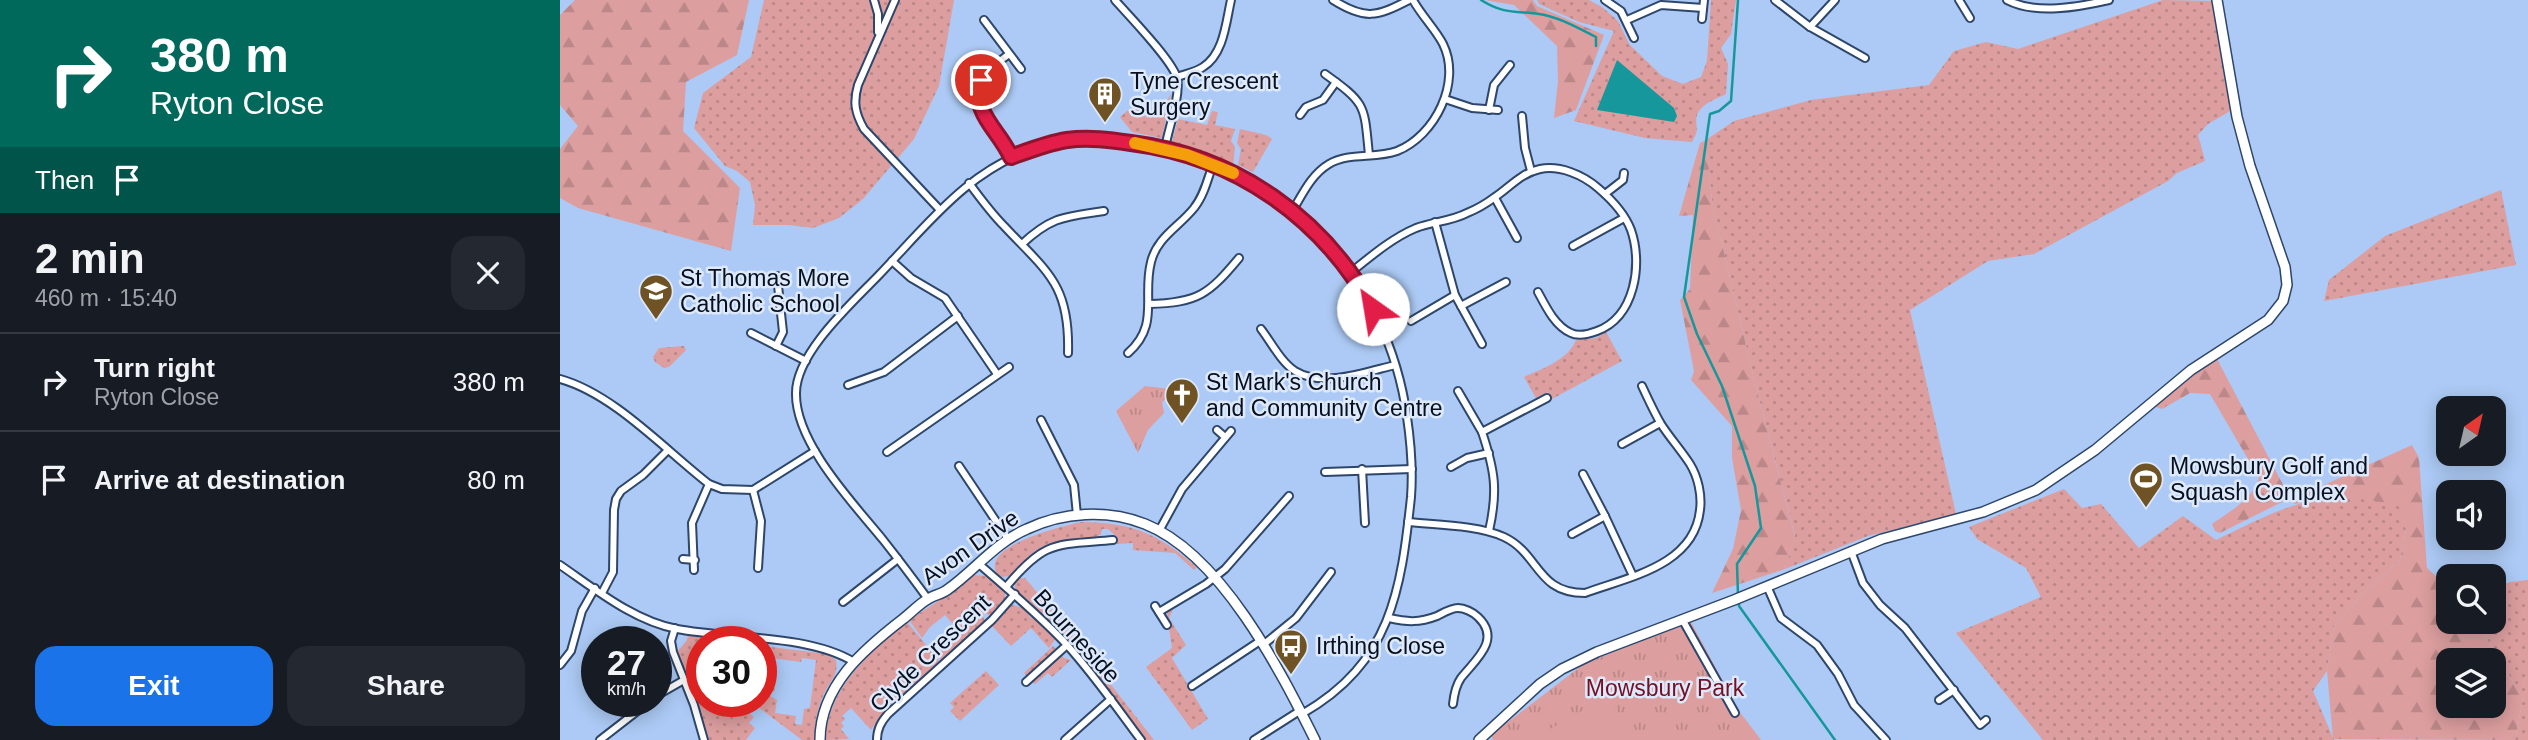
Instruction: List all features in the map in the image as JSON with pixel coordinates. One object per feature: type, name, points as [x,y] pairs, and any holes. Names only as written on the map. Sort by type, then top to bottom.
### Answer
[{"type":"main road","points":[[1479,740],[1522,698],[1562,669],[1597,652],[1734,600],[1882,539],[1983,512],[2036,490],[2095,450],[2191,370],[2269,320],[2283,301],[2287,285],[2285,267],[2250,166],[2237,117],[2217,0]]},
{"type":"main road","name":"Avon Drive","points":[[820,740],[820,727],[831,693],[854,662],[884,634],[928,599],[946,591],[1008,539],[1026,529],[1053,519],[1101,514],[1128,518],[1159,531],[1197,558],[1262,643],[1315,740]]},
{"type":"street","points":[[874,0],[878,14],[878,38]]},
{"type":"street","points":[[895,0],[854,99],[856,114],[864,129],[940,210]]},
{"type":"street","points":[[1115,0],[1170,64],[1177,76],[1165,148]]},
{"type":"street","points":[[1177,76],[1204,66],[1216,54],[1231,0]]},
{"type":"street","points":[[1293,210],[1312,178],[1331,163],[1369,155],[1383,155],[1409,144],[1421,135],[1445,99],[1450,74],[1444,45],[1411,0],[1371,15],[1359,14],[1333,0]]},
{"type":"street","points":[[1605,0],[1621,11],[1634,38]]},
{"type":"street","points":[[1702,19],[1704,0]]},
{"type":"street","points":[[1775,0],[1810,27],[1866,58]]},
{"type":"street","points":[[1810,27],[1835,0]]},
{"type":"street","points":[[1959,0],[1970,18]]},
{"type":"street","points":[[2007,0],[2034,8],[2085,5],[2109,0]]},
{"type":"street","points":[[1627,20],[1661,5],[1703,8]]},
{"type":"street","points":[[989,23],[1021,69]]},
{"type":"street","points":[[1009,54],[986,72],[979,89],[980,106],[985,118],[1003,140],[1011,157]]},
{"type":"street","points":[[1489,110],[1494,85],[1510,65]]},
{"type":"street","points":[[1325,74],[1358,100],[1363,108],[1369,155]]},
{"type":"street","points":[[1300,115],[1306,107],[1323,100],[1336,82]]},
{"type":"street","points":[[1445,99],[1472,108],[1498,110]]},
{"type":"street","points":[[1522,116],[1525,148],[1531,171]]},
{"type":"street","points":[[928,599],[815,451],[799,413],[796,393],[806,361],[832,325],[940,210],[969,183],[1011,157],[1044,145],[1070,140],[1104,139],[1165,148],[1213,164],[1268,191],[1293,210],[1331,247],[1350,272],[1382,325],[1404,392],[1412,469],[1408,522],[1399,575],[1389,618],[1378,641],[1351,678],[1324,702],[1301,712],[1254,740]]},
{"type":"street","points":[[1128,353],[1141,339],[1147,327],[1151,262],[1157,248],[1166,235],[1194,209],[1213,164]]},
{"type":"street","points":[[1350,272],[1398,238],[1416,228],[1465,215],[1495,198],[1531,171],[1543,168],[1570,172],[1583,177],[1605,194],[1624,218],[1634,242],[1636,273],[1628,300],[1614,321],[1591,333],[1570,333],[1553,318],[1538,292]]},
{"type":"street","points":[[1605,194],[1625,179]]},
{"type":"street","points":[[969,183],[1002,225],[1039,261],[1060,295],[1066,313],[1068,354]]},
{"type":"street","points":[[1495,198],[1517,238]]},
{"type":"street","points":[[1022,244],[1049,222],[1104,211]]},
{"type":"street","points":[[1573,246],[1624,218]]},
{"type":"street","points":[[1435,222],[1455,295],[1482,344]]},
{"type":"street","points":[[1149,304],[1185,302],[1204,294],[1239,258]]},
{"type":"street","points":[[892,261],[945,299],[997,374]]},
{"type":"street","points":[[776,346],[783,332],[777,276]]},
{"type":"street","points":[[1461,306],[1506,282]]},
{"type":"street","points":[[1411,321],[1455,295]]},
{"type":"street","points":[[848,385],[884,372],[958,316]]},
{"type":"street","points":[[1261,329],[1288,365],[1296,372],[1310,377],[1328,379],[1395,365]]},
{"type":"street","points":[[751,332],[806,361]]},
{"type":"street","points":[[1134,334],[1141,339]]},
{"type":"street","points":[[1059,336],[1068,336]]},
{"type":"street","points":[[887,452],[1009,368]]},
{"type":"street","points":[[853,373],[856,383]]},
{"type":"street","points":[[560,379],[589,392],[618,410],[709,484],[722,489],[753,490],[815,451]]},
{"type":"street","points":[[1408,522],[1489,531],[1514,543],[1548,581],[1564,591],[1585,593],[1656,567],[1678,553],[1687,543],[1699,519],[1701,507],[1697,480],[1690,465],[1660,423],[1642,386]]},
{"type":"street","points":[[1458,391],[1482,432],[1494,468],[1495,486],[1489,531]]},
{"type":"street","points":[[1482,432],[1547,398]]},
{"type":"street","points":[[1041,420],[1074,485],[1077,515]]},
{"type":"street","points":[[1622,444],[1660,423]]},
{"type":"street","points":[[1217,430],[1225,437]]},
{"type":"street","points":[[1159,531],[1182,489],[1231,431]]},
{"type":"street","points":[[898,444],[903,452]]},
{"type":"street","points":[[560,665],[571,651],[582,611],[613,572],[616,499],[621,491],[643,475],[668,450]]},
{"type":"street","points":[[1451,467],[1467,458],[1489,453]]},
{"type":"street","points":[[959,466],[1008,539]]},
{"type":"street","points":[[1362,469],[1365,523]]},
{"type":"street","points":[[1325,472],[1412,469]]},
{"type":"street","points":[[1583,474],[1633,576]]},
{"type":"street","points":[[694,570],[692,523],[709,484]]},
{"type":"street","points":[[753,490],[761,521],[758,568]]},
{"type":"street","points":[[1167,625],[1157,609],[1214,578],[1242,551],[1289,496]]},
{"type":"street","points":[[1356,510],[1364,510]]},
{"type":"street","points":[[1572,534],[1605,516]]},
{"type":"street","name":"Avon Drive","points":[[1006,587],[1029,561],[1043,550],[1056,545],[1113,540]]},
{"type":"street","points":[[1851,551],[1863,583],[1880,605],[1905,628],[1980,724],[1986,720]]},
{"type":"street","points":[[759,558],[769,560]]},
{"type":"street","points":[[682,559],[695,560]]},
{"type":"street","points":[[843,602],[898,559]]},
{"type":"street","name":"Bourneside","points":[[979,564],[1067,645],[1141,740]]},
{"type":"street","points":[[560,565],[644,618],[675,628],[830,649],[854,662]]},
{"type":"street","points":[[1192,686],[1262,643],[1296,618],[1331,572]]},
{"type":"street","points":[[1767,586],[1781,618],[1817,645],[1838,674],[1854,705],[1886,740]]},
{"type":"street","name":"Clyde Crescent","points":[[877,740],[881,722],[888,713],[992,620],[1014,594]]},
{"type":"street","points":[[1389,618],[1412,623],[1458,608],[1470,611],[1480,618],[1486,629],[1485,649],[1461,678],[1453,704]]},
{"type":"street","points":[[1682,619],[1735,713]]},
{"type":"street","points":[[675,628],[671,641],[673,652],[694,705],[704,740]]},
{"type":"street","points":[[1026,682],[1067,645]]},
{"type":"street","points":[[672,687],[684,680]]},
{"type":"street","points":[[1938,700],[1954,690]]},
{"type":"street","points":[[1065,740],[1111,699]]},
{"type":"street","points":[[600,740],[630,717]]},
{"type":"green space","points":[[575,0],[749,0],[737,55],[686,82],[683,131],[740,188],[731,251],[578,208],[560,198],[560,149],[578,126],[560,105],[560,15]]},
{"type":"green space","points":[[764,0],[954,0],[939,86],[914,139],[863,199],[839,218],[813,228],[753,225],[755,205],[750,182],[737,171],[725,166],[694,128],[703,93],[751,57]]},
{"type":"green space","points":[[1485,0],[1533,0],[1537,6],[1604,35],[1576,110],[1554,118],[1558,81],[1557,46],[1514,5]]},
{"type":"green space","points":[[1537,0],[1589,0],[1602,7],[1618,21],[1629,44],[1662,76],[1683,84],[1701,77],[1707,61],[1711,0],[1736,0],[1731,34],[1721,48],[1728,64],[1726,94],[1709,102],[1699,111],[1696,119],[1697,130],[1692,142],[1645,138],[1574,121],[1614,31],[1579,22],[1539,4]]},
{"type":"green space","points":[[2163,0],[2213,1],[2232,110],[2208,124],[2198,135],[2205,161],[2177,173],[2168,181],[2034,254],[1988,261],[1910,310],[1956,514],[1868,536],[1785,569],[1795,536],[1712,202],[1706,140],[1734,121],[1811,100],[1929,85],[1954,51],[1986,42],[2018,49]]},
{"type":"green space","points":[[1171,94],[1162,138],[1132,132],[1120,117],[1134,105],[1147,118],[1166,102]]},
{"type":"green space","points":[[1212,111],[1218,112],[1215,125],[1235,129],[1231,141],[1235,147],[1233,168],[1177,147],[1172,142],[1178,119],[1207,125]]},
{"type":"green space","points":[[1240,129],[1272,139],[1253,172],[1238,165],[1241,149],[1237,143]]},
{"type":"green space","points":[[1706,140],[1712,202],[1795,537],[1785,569],[1712,593],[1733,549],[1741,510],[1732,458],[1732,426],[1691,380],[1694,371],[1680,300],[1690,289],[1693,215],[1679,216],[1700,143]]},
{"type":"green space","points":[[2501,190],[2516,265],[2324,301],[2329,280],[2385,236]]},
{"type":"green space","points":[[1606,332],[1622,361],[1552,399],[1548,392],[1536,398],[1524,377],[1561,359],[1576,340],[1596,338]]},
{"type":"green space","points":[[684,346],[686,350],[669,367],[664,368],[655,362],[653,357],[659,348]]},
{"type":"green space","points":[[2216,357],[2290,498],[2220,533],[2215,531],[2212,524],[2246,499],[2259,478],[2210,394],[2190,393],[2162,409],[2153,406],[2187,376]]},
{"type":"green space","points":[[1145,386],[1178,390],[1162,402],[1164,413],[1148,430],[1138,453],[1116,411]]},
{"type":"green space","points":[[2412,445],[2419,458],[2427,568],[2436,576],[2436,634],[2484,634],[2492,648],[2436,648],[2436,718],[2506,718],[2506,670],[2523,698],[2515,740],[2333,739],[2327,671],[2334,626],[2362,594],[2400,560],[2406,530],[2401,507],[2387,503],[2348,498],[2294,504],[2291,500]]},
{"type":"green space","points":[[2064,489],[2082,508],[2101,504],[2139,548],[2183,516],[2216,540],[2272,514],[2330,497],[2370,498],[2402,507],[2406,530],[2400,560],[2362,594],[2334,626],[2327,671],[2313,691],[2334,740],[2043,740],[1956,633],[2041,597],[2026,568],[1977,539],[1969,527]]},
{"type":"green space","points":[[1081,522],[1116,525],[1144,532],[1157,538],[1197,567],[1194,570],[1175,553],[1133,550],[1133,543],[1117,544],[1116,536],[1108,529],[1102,529],[1101,534],[1095,537],[1046,545],[1031,554],[1011,576],[1000,577],[995,566],[998,557],[1009,548],[1023,540]]},
{"type":"green space","points":[[972,575],[987,576],[1004,590],[1006,599],[991,616],[985,613],[985,622],[942,661],[937,656],[959,631],[945,615],[930,627],[922,638],[909,620],[952,592]]},
{"type":"green space","points":[[1025,578],[1067,628],[1154,740],[1146,740],[1080,654],[1015,589],[1015,581]]},
{"type":"green space","points":[[2528,580],[2528,740],[2515,740],[2523,698],[2506,670],[2506,648],[2492,648],[2484,634],[2506,634],[2506,584]]},
{"type":"green space","points":[[1011,604],[1019,607],[1022,604],[1029,611],[1029,616],[1036,618],[1056,638],[1049,648],[1031,628],[1011,646],[991,625]]},
{"type":"green space","points":[[1174,607],[1169,618],[1186,645],[1172,658],[1208,719],[1192,730],[1146,667],[1172,648],[1167,613]]},
{"type":"green space","points":[[907,622],[941,663],[910,691],[893,701],[871,730],[851,708],[842,716],[845,719],[841,723],[844,726],[841,729],[849,739],[825,740],[828,721],[842,688],[865,659]]},
{"type":"green space","name":"Mowsbury Park","points":[[1691,622],[1739,711],[1761,740],[1493,740],[1491,735],[1585,663]]},
{"type":"green space","points":[[686,641],[686,673],[677,652]]},
{"type":"green space","points":[[1053,646],[1064,658],[1071,660],[1052,677],[1048,673],[1035,684],[1024,673]]},
{"type":"green space","points":[[777,648],[827,654],[836,660],[835,675],[823,696],[818,712],[815,740],[802,740],[771,717],[777,717],[777,713],[796,716],[795,724],[802,725],[804,709],[810,708],[816,660],[802,658],[801,662],[777,659]]},
{"type":"green space","points":[[986,671],[999,685],[960,721],[950,711],[954,707],[950,703]]},
{"type":"green space","points":[[1608,696],[1633,740],[1531,740]]},
{"type":"green space","points":[[702,717],[754,717],[749,723],[755,728],[746,740],[708,740]]},
{"type":"shaded area","points":[[1617,60],[1674,108],[1677,116],[1674,122],[1597,110]]},
{"type":"waterway","points":[[1481,0],[1503,10],[1546,15],[1561,20],[1596,37],[1596,46]]},
{"type":"waterway","points":[[1738,0],[1731,101],[1719,111],[1710,114],[1684,297],[1697,334],[1722,386],[1755,486],[1761,528],[1737,564],[1738,595]]},
{"type":"waterway","points":[[1739,601],[1739,606],[1835,740]]},
{"type":"slow traffic","points":[[1135,143],[1165,148],[1233,173]]},
{"type":"place","name":"Tyne Crescent Surgery","points":[[1105,124]]},
{"type":"place","name":"St Thomas More Catholic School","points":[[656,321]]},
{"type":"place","name":"St Mark's Church and Community Centre","points":[[1182,425]]},
{"type":"place","name":"Mowsbury Golf and Squash Complex","points":[[2146,509]]},
{"type":"place","name":"Irthing Close","points":[[1291,676]]},
{"type":"route","points":[[981,80],[980,106],[1011,157],[1044,145],[1070,140],[1104,139],[1165,148],[1213,164],[1268,191],[1314,229],[1350,272],[1373,309]]}]
